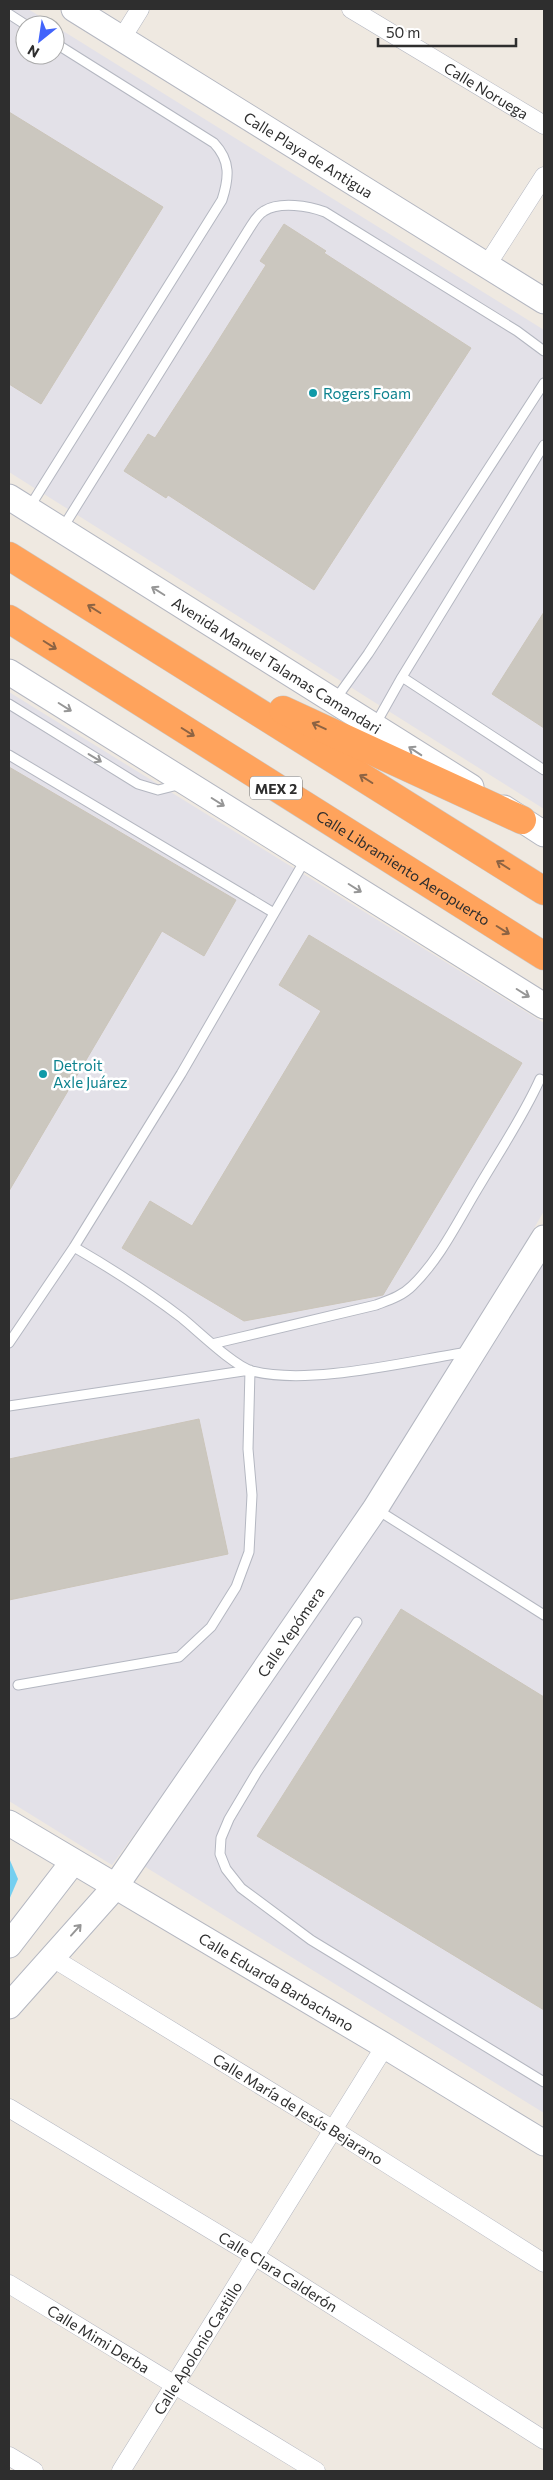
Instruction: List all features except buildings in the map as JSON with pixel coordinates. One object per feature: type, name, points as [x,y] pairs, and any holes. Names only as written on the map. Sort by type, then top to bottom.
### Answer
[{"type":"highway","points":[[9,556],[544,891]]},
{"type":"highway","name":"Calle Libramiento Aeropuerto","points":[[9,620],[544,956]]},
{"type":"highway","points":[[181,663],[533,827]]},
{"type":"main road","name":"Calle Playa de Antigua","points":[[74,9],[544,301]]},
{"type":"main road","name":"Avenida Manuel Talamas Camandari","points":[[19,503],[375,725],[533,827]]},
{"type":"main road","points":[[9,672],[544,1006]]},
{"type":"main road","name":"Calle Yepómera","points":[[9,2006],[115,1887],[376,1509],[544,1238]]},
{"type":"main road","name":"Calle Eduarda Barbachano","points":[[9,1823],[385,2046],[544,2143]]},
{"type":"main road","points":[[9,1945],[73,1862]]},
{"type":"street","points":[[122,38],[140,9]]},
{"type":"street","name":"Calle Noruega","points":[[351,9],[544,125]]},
{"type":"street","points":[[487,265],[544,176]]},
{"type":"street","name":"Calle María de Jesús Bejarano","points":[[51,1957],[332,2129],[544,2263]]},
{"type":"street","name":"Calle Apolonio Castillo","points":[[121,2471],[253,2255],[385,2046]]},
{"type":"street","name":"Calle Clara Calderón","points":[[9,2108],[253,2255],[544,2440]]},
{"type":"street","name":"Calle Mimi Derba","points":[[9,2284],[316,2471]]},
{"type":"street","points":[[9,2456],[34,2471]]},
{"type":"lane","points":[[19,503],[217,209],[228,180],[228,168],[223,153],[214,143],[65,49]]},
{"type":"lane","points":[[62,529],[248,229],[264,211],[272,207],[314,208],[325,212],[517,331],[544,351]]},
{"type":"lane","points":[[335,700],[392,618],[544,383]]},
{"type":"lane","points":[[375,725],[402,677],[544,445]]},
{"type":"lane","points":[[402,677],[544,770]]},
{"type":"lane","points":[[9,704],[138,784],[158,790],[187,783]]},
{"type":"lane","points":[[9,755],[274,913]]},
{"type":"lane","points":[[9,1343],[74,1247],[181,1074],[306,858]]},
{"type":"lane","points":[[212,1344],[376,1306],[398,1297],[411,1287],[429,1268],[452,1231],[522,1115],[540,1079]]},
{"type":"lane","points":[[74,1247],[150,1295],[212,1344],[250,1370]]},
{"type":"lane","points":[[9,1406],[250,1370],[309,1374],[474,1352]]},
{"type":"lane","points":[[18,1685],[179,1657],[211,1626],[236,1587],[249,1552],[252,1495],[248,1449],[250,1370]]},
{"type":"lane","points":[[376,1509],[544,1615]]},
{"type":"lane","points":[[357,1622],[257,1772],[229,1819],[221,1838],[220,1854],[226,1869],[241,1888],[311,1940],[544,2082]]},
{"type":"shaded area","points":[[9,9],[28,9],[38,15],[15,15],[15,65],[65,65],[65,32],[544,330],[544,809],[9,472]]},
{"type":"shaded area","points":[[9,692],[544,1023],[544,1211],[396,1468],[544,1240],[544,2113],[139,1863],[340,1553],[112,1865],[9,1801]]},
{"type":"water","points":[[9,1858],[18,1879],[9,1900]]},
{"type":"place","name":"Rogers Foam","points":[[313,393]]},
{"type":"place","name":"Detroit Axle Juárez","points":[[43,1074]]}]
